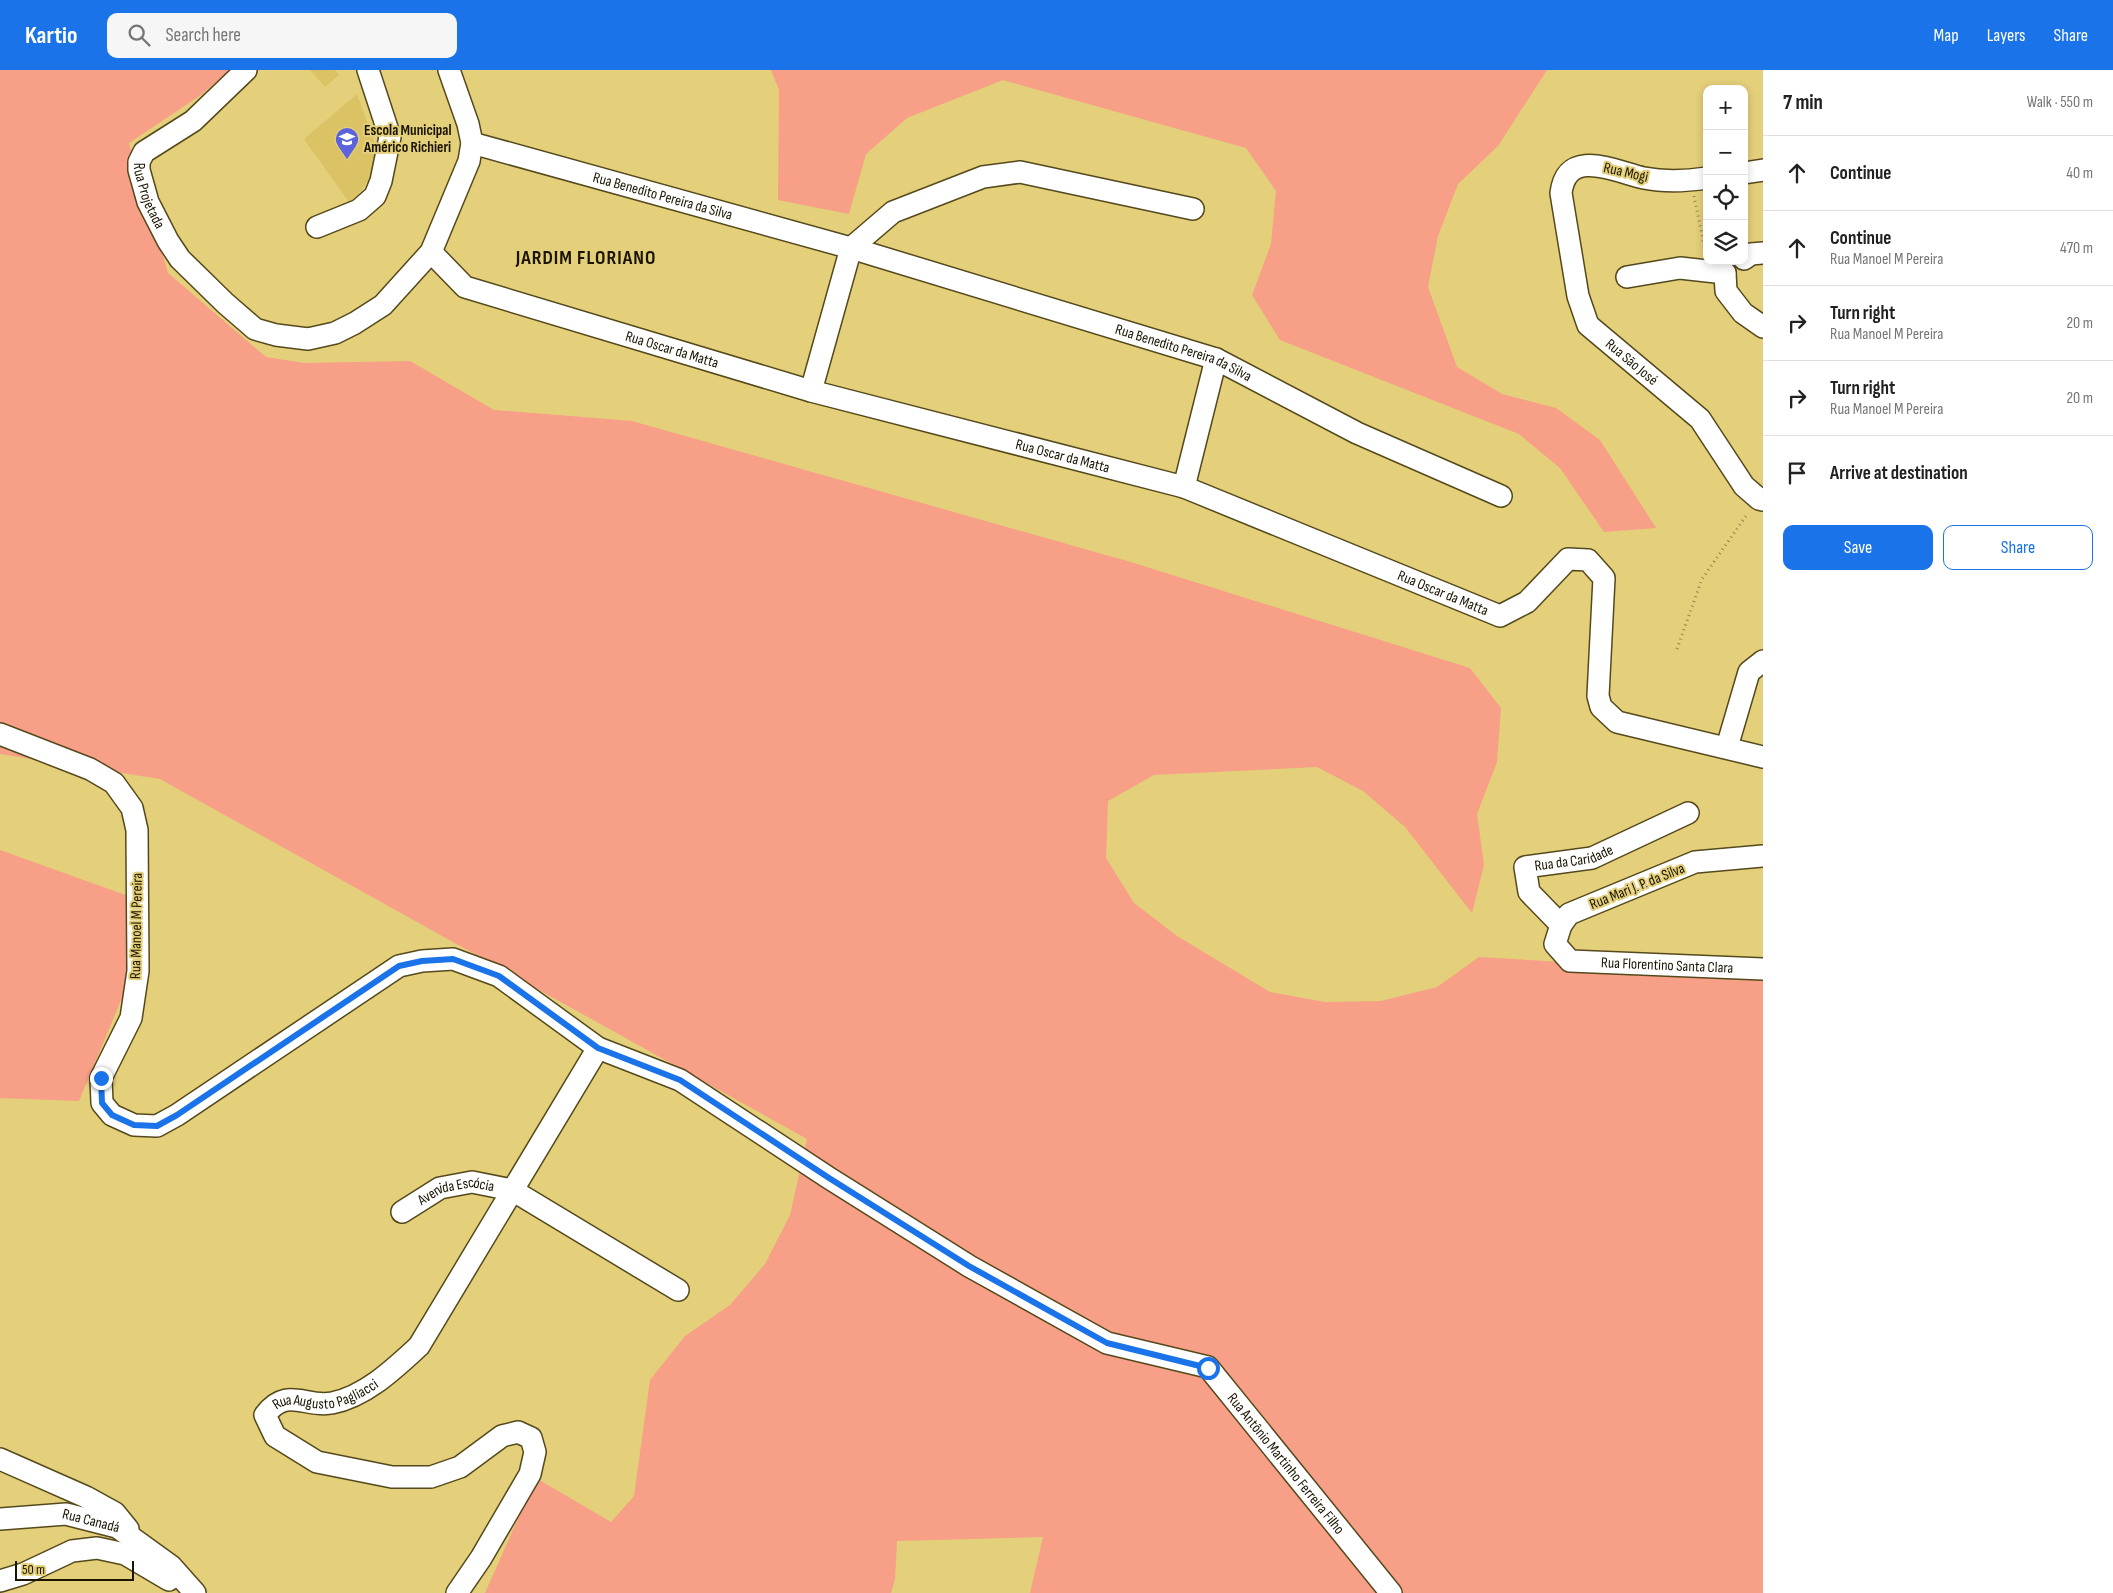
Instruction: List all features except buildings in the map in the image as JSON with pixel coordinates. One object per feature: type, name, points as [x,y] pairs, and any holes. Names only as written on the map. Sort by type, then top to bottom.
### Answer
[{"type":"street","name":"Rua Projetada","points":[[246,70],[193,121],[144,152],[139,162],[139,170],[148,202],[168,241],[180,258],[225,303],[255,329],[276,335],[308,338],[334,333],[355,323],[383,305],[431,252]]},
{"type":"street","points":[[317,227],[359,210],[375,196],[381,181],[390,137],[368,70]]},
{"type":"street","points":[[431,252],[469,161],[472,143],[468,124],[449,70]]},
{"type":"street","name":"Rua Benedito Pereira da Silva","points":[[472,143],[851,248],[1216,359],[1357,433],[1502,496]]},
{"type":"street","name":"Rua Mogi","points":[[1561,193],[1563,181],[1570,172],[1582,166],[1598,165],[1646,178],[1698,179]]},
{"type":"street","points":[[1748,172],[1763,170]]},
{"type":"street","points":[[811,391],[851,248],[893,212],[983,177],[1020,172],[1193,209]]},
{"type":"street","name":"Rua São José","points":[[1561,193],[1578,296],[1588,325],[1700,419],[1732,471],[1744,486],[1761,499]]},
{"type":"street","name":"Rua Oscar da Matta","points":[[431,252],[465,287],[811,391],[1184,487],[1500,616],[1527,602],[1568,559],[1588,560],[1604,578],[1598,696],[1601,707],[1618,722],[1763,757]]},
{"type":"street","points":[[1748,256],[1763,252]]},
{"type":"street","points":[[1627,278],[1680,268],[1733,267],[1726,291],[1743,313],[1763,327]]},
{"type":"street","points":[[1184,487],[1216,359]]},
{"type":"street","points":[[1727,748],[1749,672],[1763,661]]},
{"type":"street","name":"Rua Manoel M Pereira","points":[[0,734],[90,769],[114,783],[132,808],[137,830],[138,970],[131,1018],[101,1078],[102,1103],[112,1115],[134,1125],[157,1126],[177,1115],[399,966],[422,961],[453,959],[499,976],[598,1048],[680,1080],[829,1178],[969,1266],[1107,1343]]},
{"type":"street","name":"Rua da Caridade","points":[[1561,925],[1529,892],[1524,867],[1592,858],[1688,813]]},
{"type":"street","name":"Rua Mari J. P. da Silva","points":[[1561,925],[1569,914],[1695,862],[1763,856]]},
{"type":"street","name":"Rua Florentino Santa Clara","points":[[1561,925],[1555,944],[1570,961],[1763,969]]},
{"type":"street","name":"Rua Augusto Pagliacci","points":[[457,1593],[481,1558],[530,1474],[535,1452],[531,1438],[518,1432],[502,1436],[460,1467],[431,1477],[392,1477],[317,1462],[275,1436],[265,1415],[273,1404],[290,1399],[331,1404],[358,1394],[390,1373],[419,1346],[598,1048]]},
{"type":"street","name":"Avenida Escócia","points":[[402,1212],[440,1188],[472,1182],[512,1190],[678,1290]]},
{"type":"street","name":"Rua Antônio Martinho Ferreira Filho","points":[[1107,1343],[1208,1368],[1391,1593]]},
{"type":"street","points":[[0,1459],[86,1497],[114,1513],[143,1546]]},
{"type":"street","name":"Rua Canadá","points":[[0,1519],[66,1514],[117,1527],[170,1566],[195,1593]]},
{"type":"street","points":[[0,1581],[23,1574],[72,1551],[97,1548],[125,1554],[191,1593]]},
{"type":"path","points":[[1698,179],[1703,222]]},
{"type":"path","points":[[1677,649],[1702,579],[1723,547],[1761,499]]},
{"type":"shaded area","points":[[0,70],[230,70],[201,95],[129,143],[168,273],[266,357],[304,363],[410,361],[494,410],[632,421],[1134,563],[1470,668],[1501,708],[1497,762],[1477,814],[1484,865],[1472,913],[1405,827],[1363,791],[1317,767],[1154,775],[1108,801],[1106,858],[1134,903],[1177,936],[1270,992],[1325,1002],[1381,1001],[1437,987],[1479,957],[1763,974],[1763,1593],[1030,1593],[1043,1537],[897,1541],[895,1579],[891,1593],[485,1593],[536,1478],[611,1522],[634,1496],[650,1380],[685,1336],[730,1305],[765,1264],[790,1215],[807,1139],[160,779],[0,754]]},
{"type":"shaded area","points":[[310,70],[335,70],[339,75],[325,87]]},
{"type":"shaded area","points":[[771,70],[1547,70],[1498,146],[1458,184],[1438,236],[1428,287],[1457,367],[1502,394],[1556,408],[1600,440],[1656,528],[1604,532],[1560,468],[1519,434],[1280,340],[1252,295],[1271,244],[1276,191],[1246,148],[1003,80],[907,118],[866,154],[849,214],[778,200],[779,90]]},
{"type":"shaded area","name":"Escola Municipal Américo Richieri","points":[[357,94],[376,146],[373,173],[361,191],[349,202],[304,139]]},
{"type":"shaded area","points":[[0,850],[131,897],[134,969],[79,1101],[0,1098]]},
{"type":"place","name":"Escola Municipal Américo Richieri","points":[[347,160]]},
{"type":"district","name":"JARDIM FLORIANO","points":[[586,257]]},
{"type":"route","points":[[101,1078],[102,1103],[112,1115],[134,1125],[157,1126],[177,1115],[399,966],[422,961],[453,959],[499,976],[598,1048],[680,1080],[829,1178],[969,1266],[1107,1343],[1208,1368]]}]
